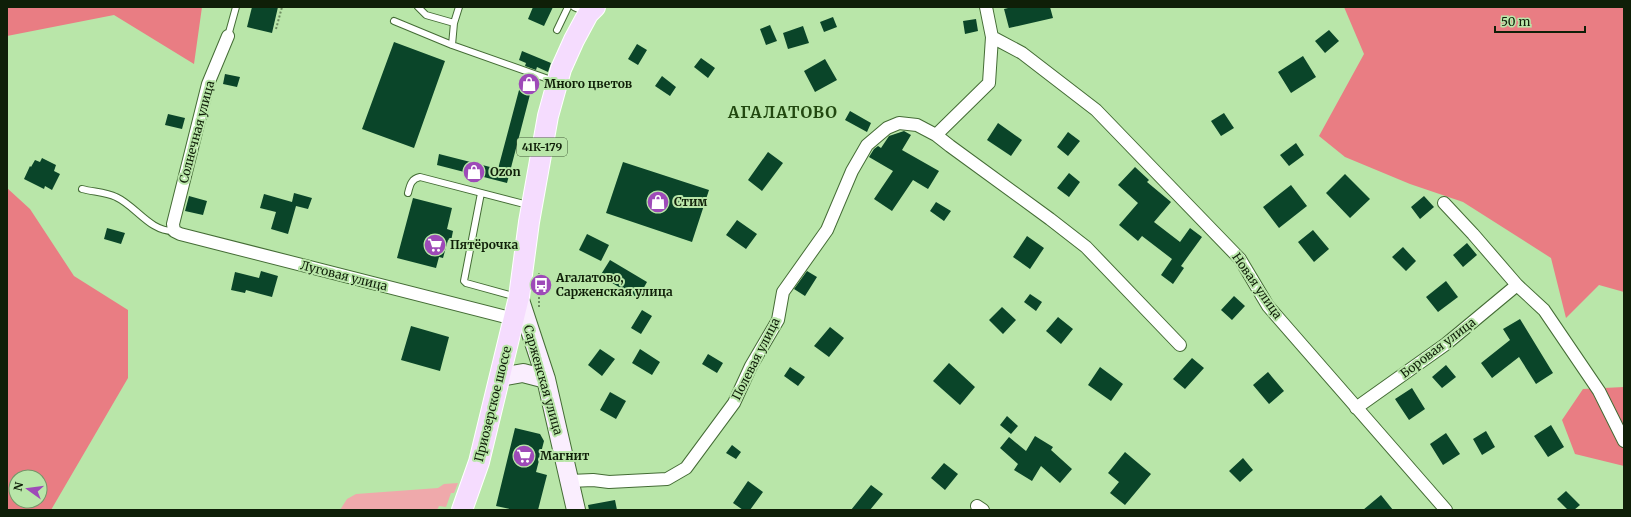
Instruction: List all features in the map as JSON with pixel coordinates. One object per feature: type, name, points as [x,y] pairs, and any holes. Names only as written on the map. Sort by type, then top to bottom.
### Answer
[{"type":"main road","name":"41К-179","points":[[519,297],[532,206],[548,116],[561,69],[586,9]]},
{"type":"main road","name":"Сарженская улица","points":[[519,297],[546,379],[576,510]]},
{"type":"main road","name":"Приозерское шоссе","points":[[462,510],[479,462],[519,297]]},
{"type":"main road","points":[[500,377],[523,373],[546,379]]},
{"type":"street","points":[[936,135],[989,82],[992,37],[986,7]]},
{"type":"street","name":"Солнечная улица","points":[[174,231],[173,224],[208,84],[228,36]]},
{"type":"street","name":"Новая улица","points":[[992,37],[1022,53],[1101,116],[1240,259],[1268,306],[1446,510]]},
{"type":"street","name":"Полевая улица","points":[[570,481],[593,480],[609,482],[667,479],[686,468],[734,402],[751,366],[778,320],[784,292],[827,230],[852,171],[866,145],[887,128],[899,123],[917,125],[936,135],[1086,247],[1180,345]]},
{"type":"street","points":[[1444,203],[1517,285],[1544,310],[1599,391],[1624,442]]},
{"type":"street","name":"Луговая улица","points":[[174,231],[180,234],[514,319]]},
{"type":"street","name":"Боровая улица","points":[[1356,408],[1446,344],[1517,285]]},
{"type":"lane","points":[[228,36],[236,7]]},
{"type":"lane","points":[[418,7],[426,15],[454,23]]},
{"type":"lane","points":[[452,45],[454,23],[459,7]]},
{"type":"lane","points":[[557,30],[568,7]]},
{"type":"lane","points":[[394,21],[452,45],[557,82]]},
{"type":"lane","points":[[408,193],[414,178],[420,177],[532,206]]},
{"type":"lane","points":[[82,189],[116,197],[159,228],[174,231]]},
{"type":"lane","points":[[481,193],[464,280],[466,283],[519,297]]},
{"type":"path","points":[[276,29],[282,7]]},
{"type":"shaded area","points":[[7,7],[202,7],[194,64],[114,15],[7,36]]},
{"type":"shaded area","points":[[1344,7],[1624,7],[1624,292],[1599,285],[1566,318],[1551,258],[1463,202],[1410,184],[1345,157],[1319,136],[1364,54]]},
{"type":"shaded area","points":[[7,188],[30,209],[74,276],[128,310],[128,378],[51,510],[7,510]]},
{"type":"shaded area","points":[[1624,387],[1624,466],[1575,454],[1562,420],[1583,389]]},
{"type":"shaded area","points":[[458,483],[454,493],[451,493],[446,507],[439,506],[437,510],[340,510],[347,499],[356,494],[438,488],[444,484]]},
{"type":"building","points":[[252,7],[278,7],[272,33],[247,27]]},
{"type":"building","points":[[533,7],[553,7],[544,26],[528,19]]},
{"type":"building","points":[[1012,7],[1050,7],[1053,18],[1009,28],[1004,9]]},
{"type":"building","points":[[833,17],[837,27],[824,32],[820,22]]},
{"type":"building","points":[[976,19],[978,31],[965,34],[963,21]]},
{"type":"building","points":[[770,25],[777,41],[766,45],[760,29]]},
{"type":"building","points":[[803,26],[809,43],[788,49],[783,33]]},
{"type":"building","points":[[1329,30],[1339,41],[1325,53],[1315,41]]},
{"type":"building","points":[[394,42],[445,61],[414,148],[362,129]]},
{"type":"building","points":[[637,44],[647,50],[638,65],[628,59]]},
{"type":"building","points":[[522,51],[551,63],[548,72],[537,67],[536,70],[525,66],[526,63],[519,60]]},
{"type":"building","points":[[1303,56],[1316,77],[1291,93],[1278,72]]},
{"type":"building","points":[[701,58],[715,68],[708,78],[694,67]]},
{"type":"building","points":[[825,59],[837,80],[815,92],[804,71]]},
{"type":"building","points":[[225,74],[240,77],[237,87],[223,84]]},
{"type":"building","points":[[523,75],[534,79],[507,183],[437,165],[439,154],[498,169]]},
{"type":"building","points":[[662,76],[676,87],[670,96],[655,86]]},
{"type":"building","points":[[850,111],[871,123],[867,132],[845,120]]},
{"type":"building","points":[[1224,113],[1234,128],[1221,136],[1211,121]]},
{"type":"building","points":[[168,114],[185,118],[182,129],[165,125]]},
{"type":"building","points":[[998,123],[1022,140],[1011,156],[987,140]]},
{"type":"building","points":[[904,131],[911,135],[902,150],[939,171],[928,189],[913,180],[892,211],[874,199],[893,171],[869,157],[878,146],[881,148],[889,136]]},
{"type":"building","points":[[1068,132],[1080,141],[1068,156],[1057,147]]},
{"type":"building","points":[[1296,143],[1304,155],[1289,166],[1280,155]]},
{"type":"building","points":[[768,152],[783,163],[762,191],[748,180]]},
{"type":"building","points":[[42,158],[56,165],[54,171],[60,174],[52,190],[45,186],[44,189],[24,179],[30,166],[31,167],[35,160],[40,162]]},
{"type":"building","name":"Стим","points":[[623,162],[709,190],[692,242],[606,213]]},
{"type":"building","points":[[1135,167],[1149,180],[1147,182],[1171,202],[1154,222],[1180,242],[1190,228],[1202,237],[1181,266],[1184,268],[1173,284],[1161,275],[1172,259],[1142,236],[1138,241],[1119,225],[1138,203],[1118,185]]},
{"type":"building","points":[[1069,173],[1080,182],[1069,197],[1057,188]]},
{"type":"building","points":[[1345,174],[1370,199],[1350,218],[1326,193]]},
{"type":"building","points":[[1291,185],[1307,206],[1279,228],[1263,207]]},
{"type":"building","points":[[294,193],[312,198],[308,209],[296,206],[288,234],[271,229],[276,212],[260,208],[264,194],[292,202]]},
{"type":"building","points":[[189,196],[207,201],[203,215],[185,211]]},
{"type":"building","points":[[1424,196],[1434,207],[1420,219],[1411,207]]},
{"type":"building","points":[[413,198],[452,208],[447,229],[453,231],[451,241],[448,240],[443,258],[439,257],[436,268],[397,258]]},
{"type":"building","points":[[936,202],[951,211],[944,221],[930,211]]},
{"type":"building","points":[[737,220],[757,234],[746,249],[726,235]]},
{"type":"building","points":[[107,228],[125,233],[121,244],[104,239]]},
{"type":"building","points":[[1313,230],[1329,249],[1314,262],[1298,242]]},
{"type":"building","points":[[587,234],[609,245],[601,261],[579,250]]},
{"type":"building","points":[[1027,236],[1044,248],[1030,269],[1013,257]]},
{"type":"building","points":[[1467,243],[1477,255],[1463,267],[1453,255]]},
{"type":"building","points":[[1403,247],[1416,261],[1406,271],[1392,257]]},
{"type":"building","points":[[610,260],[647,282],[638,298],[600,276]]},
{"type":"building","points":[[261,271],[278,276],[272,297],[246,290],[245,293],[231,290],[235,272],[259,278]]},
{"type":"building","points":[[807,271],[817,277],[805,296],[794,289]]},
{"type":"building","points":[[1446,281],[1458,297],[1438,312],[1426,297]]},
{"type":"building","points":[[1030,294],[1042,302],[1036,311],[1024,302]]},
{"type":"building","points":[[1234,296],[1245,306],[1232,320],[1221,310]]},
{"type":"building","points":[[1002,307],[1016,320],[1003,334],[989,320]]},
{"type":"building","points":[[642,310],[652,316],[641,334],[631,328]]},
{"type":"building","points":[[1058,317],[1073,329],[1061,344],[1046,331]]},
{"type":"building","points":[[1520,319],[1553,373],[1536,384],[1519,357],[1492,378],[1481,363],[1510,340],[1503,329]]},
{"type":"building","points":[[411,326],[449,337],[440,371],[401,360]]},
{"type":"building","points":[[830,327],[844,338],[829,357],[814,346]]},
{"type":"building","points":[[600,349],[615,359],[602,376],[588,365]]},
{"type":"building","points":[[640,349],[660,362],[652,375],[632,363]]},
{"type":"building","points":[[708,354],[723,363],[717,373],[702,364]]},
{"type":"building","points":[[1192,358],[1204,368],[1185,389],[1173,379]]},
{"type":"building","points":[[949,363],[975,387],[960,405],[933,381]]},
{"type":"building","points":[[1446,365],[1456,377],[1442,388],[1432,377]]},
{"type":"building","points":[[790,367],[805,377],[798,386],[784,376]]},
{"type":"building","points":[[1100,367],[1123,384],[1111,401],[1088,385]]},
{"type":"building","points":[[1268,372],[1284,391],[1269,404],[1253,385]]},
{"type":"building","points":[[1412,388],[1425,409],[1409,420],[1395,399]]},
{"type":"building","points":[[610,392],[626,401],[616,419],[600,410]]},
{"type":"building","points":[[1007,416],[1018,426],[1011,434],[1000,425]]},
{"type":"building","points":[[1551,425],[1564,447],[1548,457],[1534,436]]},
{"type":"building","name":"Магнит","points":[[515,428],[540,434],[544,441],[536,472],[547,475],[538,510],[514,510],[496,506]]},
{"type":"building","points":[[1486,431],[1495,447],[1482,455],[1473,439]]},
{"type":"building","points":[[1446,433],[1460,454],[1443,465],[1430,444]]},
{"type":"building","points":[[1035,436],[1053,447],[1051,450],[1072,469],[1060,483],[1041,466],[1032,481],[1014,470],[1018,464],[1000,448],[1009,437],[1026,451]]},
{"type":"building","points":[[732,445],[741,452],[736,459],[726,453]]},
{"type":"building","points":[[1125,452],[1151,474],[1125,505],[1110,493],[1119,482],[1108,473]]},
{"type":"building","points":[[1243,458],[1253,470],[1240,482],[1229,471]]},
{"type":"building","points":[[944,463],[958,474],[945,490],[931,478]]},
{"type":"building","points":[[748,481],[763,492],[750,510],[743,510],[733,503]]},
{"type":"building","points":[[871,485],[883,494],[870,510],[851,510]]},
{"type":"building","points":[[1566,491],[1580,505],[1574,510],[1568,510],[1557,499]]},
{"type":"building","points":[[1381,495],[1393,510],[1363,510]]},
{"type":"building","points":[[615,500],[617,510],[589,510],[588,505]]},
{"type":"place","name":"Много цветов","points":[[529,84]]},
{"type":"place","name":"Ozon","points":[[474,172]]},
{"type":"place","name":"Стим","points":[[658,202]]},
{"type":"place","name":"Пятёрочка","points":[[435,245]]},
{"type":"place","name":"Агалатово, Сарженская улица","points":[[541,285]]},
{"type":"place","name":"Магнит","points":[[524,456]]},
{"type":"district","name":"АГАЛАТОВО","points":[[783,112]]}]
